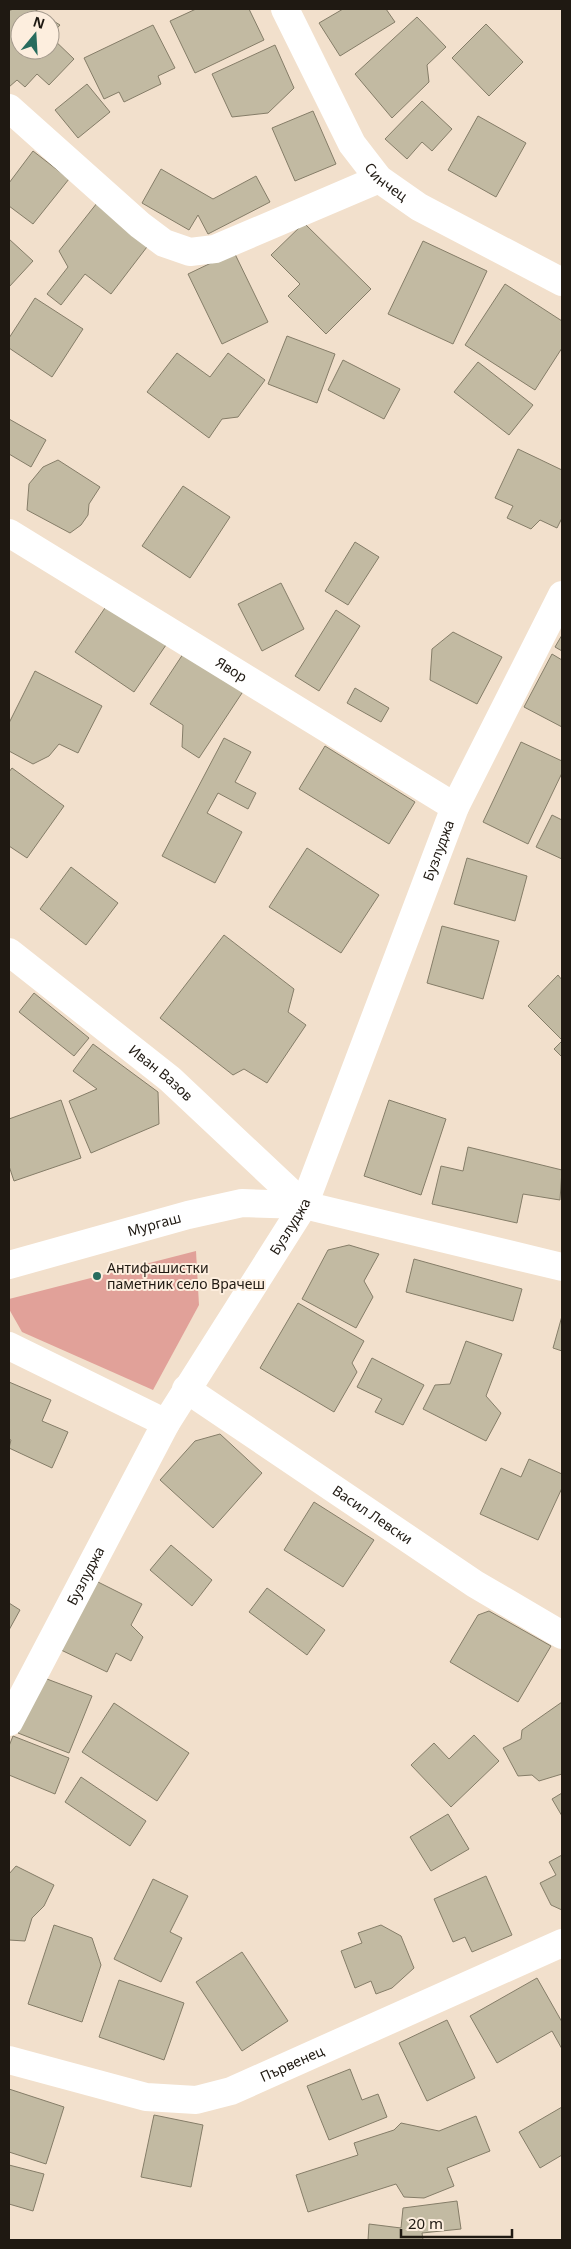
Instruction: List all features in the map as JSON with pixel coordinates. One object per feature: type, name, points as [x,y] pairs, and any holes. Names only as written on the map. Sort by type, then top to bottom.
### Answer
[{"type":"street","name":"Синчец","points":[[285,9],[352,144],[379,179],[419,207],[562,282]]},
{"type":"street","points":[[9,108],[140,225],[164,244],[190,252],[215,249],[379,179]]},
{"type":"street","name":"Явор","points":[[9,533],[454,807]]},
{"type":"street","name":"Бузлуджа","points":[[9,1722],[166,1423],[304,1205],[454,807],[562,595]]},
{"type":"street","name":"Иван Вазов","points":[[9,952],[170,1079],[304,1205]]},
{"type":"street","name":"Мургаш","points":[[9,1265],[188,1215],[242,1204],[304,1205],[562,1267]]},
{"type":"street","points":[[9,1346],[166,1423]]},
{"type":"street","name":"Васил Левски","points":[[186,1389],[475,1584],[562,1634]]},
{"type":"street","name":"Първенец","points":[[9,2060],[146,2097],[196,2100],[231,2091],[562,1943]]},
{"type":"shaded area","points":[[196,1251],[199,1305],[153,1390],[22,1332],[9,1309],[9,1299]]},
{"type":"building","points":[[13,9],[36,10],[11,10]]},
{"type":"building","points":[[196,9],[249,9],[264,40],[195,73],[170,21]]},
{"type":"building","points":[[343,9],[386,9],[395,22],[340,56],[319,23]]},
{"type":"building","points":[[10,10],[10,60],[60,60],[60,46],[74,59],[49,85],[37,74],[25,87],[17,80],[9,87]]},
{"type":"building","points":[[417,17],[446,47],[427,65],[429,82],[392,118],[355,74]]},
{"type":"building","points":[[486,24],[523,62],[489,96],[452,58]]},
{"type":"building","points":[[153,25],[175,68],[158,76],[161,84],[124,102],[119,92],[104,99],[84,58]]},
{"type":"building","points":[[275,45],[294,88],[268,113],[232,117],[212,74]]},
{"type":"building","points":[[87,84],[110,112],[78,138],[55,110]]},
{"type":"building","points":[[422,101],[452,129],[432,151],[422,142],[407,159],[385,139]]},
{"type":"building","points":[[313,111],[336,164],[295,181],[272,128]]},
{"type":"building","points":[[478,116],[526,143],[496,197],[448,170]]},
{"type":"building","points":[[33,151],[69,179],[33,224],[9,206],[9,183]]},
{"type":"building","points":[[161,169],[213,199],[256,176],[270,202],[208,234],[198,215],[189,230],[142,203]]},
{"type":"building","points":[[97,203],[150,243],[111,294],[85,274],[61,305],[47,294],[68,267],[59,251]]},
{"type":"building","points":[[304,223],[371,289],[326,334],[288,296],[300,284],[271,255]]},
{"type":"building","points":[[9,239],[33,261],[9,287]]},
{"type":"building","points":[[423,241],[487,271],[453,344],[388,314]]},
{"type":"building","points":[[234,252],[268,322],[222,344],[188,274]]},
{"type":"building","points":[[505,284],[562,321],[562,348],[535,390],[465,345]]},
{"type":"building","points":[[35,298],[83,329],[52,377],[9,348],[9,338]]},
{"type":"building","points":[[287,336],[335,354],[317,403],[268,384]]},
{"type":"building","points":[[177,353],[210,377],[228,353],[265,380],[238,417],[222,419],[209,438],[147,392]]},
{"type":"building","points":[[343,360],[400,389],[384,419],[328,390]]},
{"type":"building","points":[[478,362],[533,405],[509,435],[454,392]]},
{"type":"building","points":[[9,419],[46,440],[31,467],[9,454]]},
{"type":"building","points":[[518,449],[562,470],[562,518],[557,528],[540,520],[531,529],[507,518],[513,506],[495,498]]},
{"type":"building","points":[[58,460],[100,487],[89,504],[88,515],[81,525],[70,533],[27,510],[29,484],[43,467]]},
{"type":"building","points":[[183,486],[230,517],[190,578],[142,546]]},
{"type":"building","points":[[355,542],[379,557],[348,605],[325,591]]},
{"type":"building","points":[[281,583],[304,629],[262,651],[238,604]]},
{"type":"building","points":[[107,605],[166,645],[134,692],[75,652]]},
{"type":"building","points":[[336,610],[360,626],[319,691],[295,676]]},
{"type":"building","points":[[453,632],[502,657],[477,704],[430,680],[432,649]]},
{"type":"building","points":[[562,635],[562,651],[555,647]]},
{"type":"building","points":[[185,651],[244,690],[199,758],[182,747],[183,725],[150,704]]},
{"type":"building","points":[[552,654],[562,660],[562,727],[524,707]]},
{"type":"building","points":[[35,671],[102,706],[78,753],[59,744],[49,756],[33,764],[9,751],[9,723]]},
{"type":"building","points":[[355,688],[389,708],[381,722],[347,703]]},
{"type":"building","points":[[224,738],[251,752],[235,782],[256,793],[248,809],[218,793],[207,813],[242,832],[215,883],[162,856]]},
{"type":"building","points":[[521,742],[562,761],[562,773],[528,844],[483,822]]},
{"type":"building","points":[[325,746],[415,802],[389,844],[299,789]]},
{"type":"building","points":[[12,768],[64,806],[27,858],[9,846],[9,772]]},
{"type":"building","points":[[552,815],[562,820],[562,859],[536,847]]},
{"type":"building","points":[[307,848],[379,895],[341,953],[269,907]]},
{"type":"building","points":[[467,858],[527,876],[515,921],[454,904]]},
{"type":"building","points":[[71,867],[118,903],[86,945],[40,909]]},
{"type":"building","points":[[442,926],[499,941],[483,999],[427,983]]},
{"type":"building","points":[[224,935],[294,989],[288,1012],[306,1025],[267,1083],[244,1069],[233,1075],[160,1018]]},
{"type":"building","points":[[558,975],[562,980],[562,1040],[528,1006]]},
{"type":"building","points":[[34,993],[89,1038],[74,1056],[19,1012]]},
{"type":"building","points":[[562,1041],[562,1057],[554,1049]]},
{"type":"building","points":[[93,1044],[158,1092],[159,1124],[91,1153],[69,1101],[97,1089],[73,1071]]},
{"type":"building","points":[[61,1100],[81,1158],[14,1181],[9,1166],[9,1119]]},
{"type":"building","points":[[389,1100],[446,1119],[421,1195],[364,1176]]},
{"type":"building","points":[[468,1147],[562,1170],[560,1200],[523,1194],[517,1223],[432,1204],[441,1166],[463,1171]]},
{"type":"building","points":[[349,1245],[379,1254],[364,1281],[373,1297],[356,1328],[302,1299],[328,1250]]},
{"type":"building","points":[[414,1259],[522,1289],[513,1321],[406,1292]]},
{"type":"building","points":[[298,1303],[364,1341],[352,1363],[357,1372],[334,1412],[260,1368]]},
{"type":"building","points":[[562,1316],[562,1351],[553,1348]]},
{"type":"building","points":[[466,1341],[502,1354],[486,1396],[501,1413],[486,1441],[423,1409],[435,1385],[450,1384]]},
{"type":"building","points":[[372,1358],[424,1385],[403,1425],[375,1412],[382,1399],[357,1387]]},
{"type":"building","points":[[9,1382],[51,1400],[42,1421],[68,1432],[52,1468],[9,1448],[11,1440],[9,1439]]},
{"type":"building","points":[[220,1434],[262,1473],[213,1528],[160,1480],[195,1441]]},
{"type":"building","points":[[529,1459],[562,1474],[562,1488],[538,1540],[480,1514],[501,1468],[521,1477]]},
{"type":"building","points":[[314,1502],[374,1540],[343,1587],[284,1550]]},
{"type":"building","points":[[171,1545],[212,1580],[192,1606],[150,1570]]},
{"type":"building","points":[[94,1580],[142,1604],[131,1625],[143,1637],[131,1661],[116,1653],[107,1672],[59,1649]]},
{"type":"building","points":[[267,1588],[325,1630],[307,1655],[249,1612]]},
{"type":"building","points":[[9,1603],[20,1610],[9,1630]]},
{"type":"building","points":[[489,1611],[551,1646],[518,1702],[450,1662],[478,1615]]},
{"type":"building","points":[[39,1676],[92,1696],[69,1753],[18,1733]]},
{"type":"building","points":[[562,1702],[562,1774],[539,1781],[532,1775],[518,1776],[503,1748],[521,1739],[522,1730]]},
{"type":"building","points":[[114,1703],[189,1753],[157,1801],[82,1752]]},
{"type":"building","points":[[474,1735],[499,1761],[451,1807],[411,1765],[434,1743],[449,1759]]},
{"type":"building","points":[[13,1736],[69,1758],[55,1794],[9,1775],[9,1746]]},
{"type":"building","points":[[81,1777],[146,1821],[130,1846],[65,1802]]},
{"type":"building","points":[[562,1793],[562,1816],[552,1799]]},
{"type":"building","points":[[448,1814],[469,1849],[431,1871],[410,1837]]},
{"type":"building","points":[[562,1855],[562,1910],[551,1905],[540,1883],[556,1875],[549,1862]]},
{"type":"building","points":[[16,1866],[54,1885],[44,1906],[32,1918],[25,1941],[9,1940],[9,1874]]},
{"type":"building","points":[[486,1876],[512,1935],[472,1952],[465,1937],[453,1942],[434,1899]]},
{"type":"building","points":[[153,1879],[188,1896],[170,1932],[182,1938],[161,1982],[114,1959]]},
{"type":"building","points":[[54,1925],[92,1938],[101,1965],[82,2022],[28,2004]]},
{"type":"building","points":[[381,1925],[401,1936],[414,1968],[392,1988],[376,1994],[371,1981],[355,1988],[341,1951],[362,1943],[358,1933]]},
{"type":"building","points":[[242,1952],[288,2021],[242,2051],[196,1982]]},
{"type":"building","points":[[537,1978],[562,2022],[562,2049],[552,2031],[497,2063],[470,2016]]},
{"type":"building","points":[[119,1980],[184,2003],[164,2060],[99,2037]]},
{"type":"building","points":[[447,2020],[475,2078],[427,2101],[399,2043]]},
{"type":"building","points":[[350,2069],[362,2100],[378,2094],[387,2117],[329,2140],[307,2086]]},
{"type":"building","points":[[9,2089],[64,2107],[46,2164],[9,2152]]},
{"type":"building","points":[[562,2107],[562,2155],[540,2168],[519,2132]]},
{"type":"building","points":[[154,2115],[203,2125],[191,2187],[141,2177]]},
{"type":"building","points":[[476,2116],[490,2151],[447,2168],[454,2186],[424,2198],[404,2197],[396,2184],[308,2212],[296,2175],[358,2155],[354,2143],[394,2130],[401,2123],[439,2131]]},
{"type":"building","points":[[9,2165],[44,2174],[33,2211],[9,2204]]},
{"type":"building","points":[[457,2201],[461,2229],[422,2233],[423,2240],[368,2240],[369,2224],[401,2228],[403,2208]]},
{"type":"place","name":"Антифашистки паметник село Врачеш","points":[[97,1276]]}]
